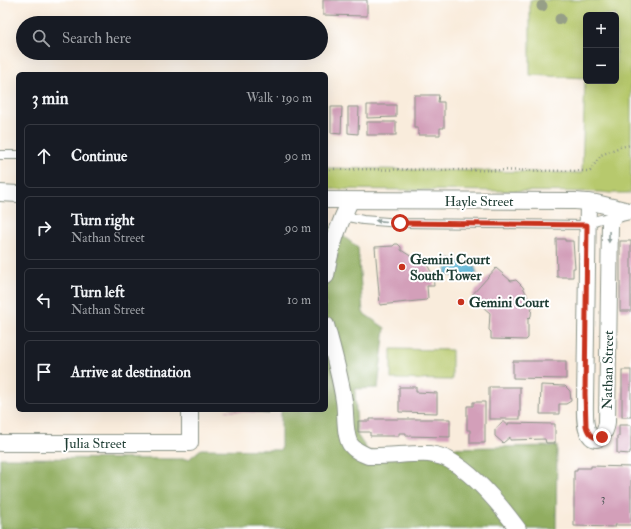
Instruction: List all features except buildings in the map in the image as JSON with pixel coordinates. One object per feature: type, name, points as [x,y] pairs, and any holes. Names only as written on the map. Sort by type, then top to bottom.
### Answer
[{"type":"street","points":[[0,193],[16,194]]},
{"type":"street","name":"Hayle Street","points":[[328,200],[575,201],[588,202],[625,213]]},
{"type":"street","points":[[328,264],[343,216],[350,200]]},
{"type":"street","name":"Nathan Street","points":[[588,202],[585,407],[587,431],[591,436],[597,438],[603,436],[607,426],[609,228],[611,219],[625,213]]},
{"type":"street","points":[[328,333],[345,403],[347,430],[350,443],[359,452],[368,456],[428,454],[449,459],[478,482],[506,513],[518,529]]},
{"type":"street","name":"Julia Street","points":[[0,443],[190,442],[190,412]]},
{"type":"lane","points":[[0,155],[16,155]]},
{"type":"lane","points":[[343,216],[363,220],[400,223],[587,225],[597,220],[625,213]]},
{"type":"path","points":[[328,169],[590,171],[601,155],[620,147],[631,145]]},
{"type":"green space","points":[[530,0],[631,0],[631,193],[328,189],[328,168],[582,173],[585,84],[619,84],[619,12],[583,12],[583,78],[530,75]]},
{"type":"green space","points":[[328,224],[358,248],[363,313],[385,328],[378,388],[355,389],[357,435],[368,451],[557,446],[556,529],[0,529],[0,458],[189,459],[201,449],[281,450],[281,412],[328,412]]},
{"type":"green space","points":[[391,349],[452,350],[452,380],[391,379]]},
{"type":"water","points":[[449,258],[474,265],[477,273],[471,281],[445,274]]},
{"type":"place","name":"Gemini Court South Tower","points":[[402,267]]},
{"type":"place","name":"Gemini Court","points":[[461,302]]},
{"type":"route","points":[[400,223],[587,225],[586,426],[587,431],[591,436],[597,438],[602,437]]}]
